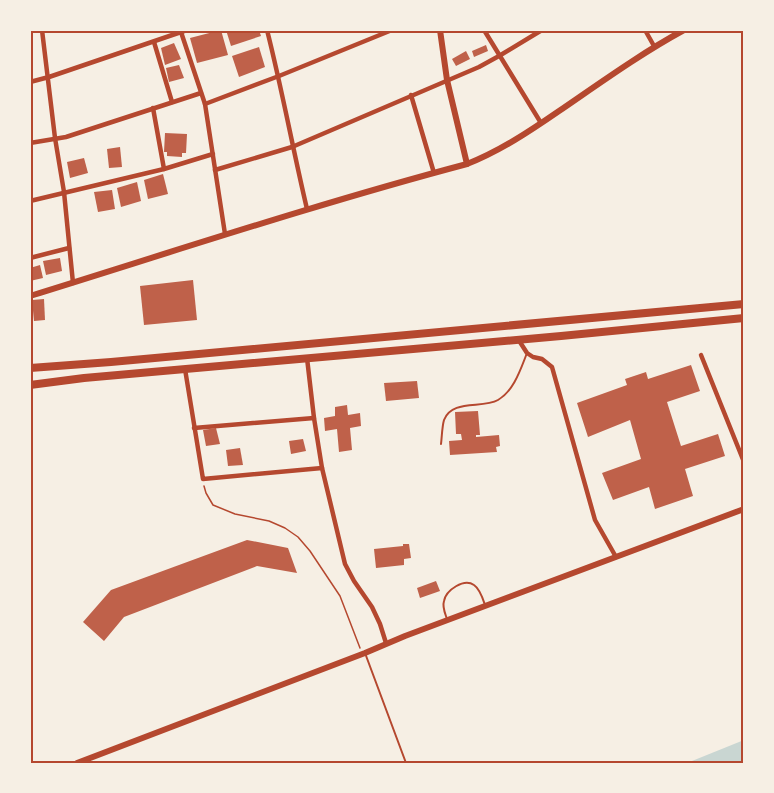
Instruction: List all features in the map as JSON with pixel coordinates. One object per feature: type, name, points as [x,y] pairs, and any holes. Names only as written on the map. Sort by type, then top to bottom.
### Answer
[{"type":"main road","points":[[30,368],[744,304]]},
{"type":"main road","points":[[30,385],[84,378],[744,318]]},
{"type":"street","points":[[42,30],[64,192],[73,282]]},
{"type":"street","points":[[267,30],[307,209]]},
{"type":"street","points":[[205,104],[392,30]]},
{"type":"street","points":[[440,30],[447,80],[467,164]]},
{"type":"street","points":[[484,30],[541,123]]},
{"type":"street","points":[[215,170],[292,147],[479,67],[542,30]]},
{"type":"street","points":[[645,30],[654,46]]},
{"type":"street","points":[[30,296],[307,209],[467,164],[501,149],[654,46],[684,30]]},
{"type":"street","points":[[30,82],[185,31],[205,104],[225,234]]},
{"type":"street","points":[[154,42],[172,102]]},
{"type":"street","points":[[30,144],[66,137],[201,93]]},
{"type":"street","points":[[411,95],[434,173]]},
{"type":"street","points":[[153,108],[164,170]]},
{"type":"street","points":[[30,201],[164,170],[213,154]]},
{"type":"street","points":[[30,258],[69,248]]},
{"type":"street","points":[[518,339],[527,353],[542,359],[552,367],[595,520],[616,557]]},
{"type":"street","points":[[701,355],[744,462]]},
{"type":"street","points":[[307,358],[322,468],[345,564],[372,607],[386,644]]},
{"type":"street","points":[[185,369],[203,479],[322,468]]},
{"type":"street","points":[[194,428],[314,418]]},
{"type":"street","points":[[77,763],[485,605],[744,509]]},
{"type":"lane","points":[[441,444],[444,420],[450,411],[459,407],[498,401],[513,384],[527,353]]},
{"type":"lane","points":[[447,620],[443,602],[452,589],[462,584],[475,585],[485,605]]},
{"type":"lane","points":[[363,653],[406,763]]},
{"type":"path","points":[[203,479],[206,493],[213,505],[235,514],[269,521],[298,537],[340,596],[363,653]]},
{"type":"shaded area","points":[[744,740],[744,763],[687,763]]},
{"type":"building","points":[[221,30],[228,55],[197,63],[190,38]]},
{"type":"building","points":[[226,30],[259,30],[261,36],[231,46]]},
{"type":"building","points":[[174,43],[181,59],[165,65],[161,48]]},
{"type":"building","points":[[486,45],[488,51],[474,57],[472,51]]},
{"type":"building","points":[[259,47],[265,67],[239,77],[232,56]]},
{"type":"building","points":[[466,51],[470,59],[456,66],[452,59]]},
{"type":"building","points":[[179,65],[184,78],[169,82],[166,68]]},
{"type":"building","points":[[165,133],[187,134],[186,153],[182,153],[182,157],[167,156],[167,152],[164,152]]},
{"type":"building","points":[[120,147],[122,167],[109,168],[107,149]]},
{"type":"building","points":[[84,158],[88,173],[70,178],[67,162]]},
{"type":"building","points":[[163,174],[168,194],[148,199],[144,180]]},
{"type":"building","points":[[137,182],[141,201],[121,207],[117,188]]},
{"type":"building","points":[[112,190],[115,209],[98,212],[94,192]]},
{"type":"building","points":[[60,258],[62,271],[46,275],[43,261]]},
{"type":"building","points":[[40,265],[43,278],[30,281],[30,268]]},
{"type":"building","points":[[193,280],[197,320],[144,325],[140,286]]},
{"type":"building","points":[[44,299],[45,320],[34,321],[32,300]]},
{"type":"building","points":[[691,365],[700,391],[667,402],[681,446],[718,434],[725,456],[685,469],[693,496],[655,509],[649,487],[613,500],[602,473],[641,459],[630,420],[588,437],[577,403],[627,385],[625,379],[646,372],[648,379]]},
{"type":"building","points":[[417,381],[419,398],[386,401],[384,383]]},
{"type":"building","points":[[347,405],[348,415],[360,413],[361,426],[350,428],[352,450],[339,452],[337,429],[325,431],[324,418],[335,416],[335,407]]},
{"type":"building","points":[[478,411],[480,435],[476,437],[499,435],[500,446],[496,447],[497,452],[450,455],[449,441],[462,440],[461,434],[456,434],[455,412]]},
{"type":"building","points":[[216,428],[220,444],[206,446],[203,430]]},
{"type":"building","points":[[303,439],[306,451],[291,454],[289,441]]},
{"type":"building","points":[[240,448],[243,465],[228,466],[226,450]]},
{"type":"building","points":[[247,540],[288,548],[297,573],[257,566],[124,617],[104,641],[83,622],[111,590]]},
{"type":"building","points":[[403,544],[409,544],[411,558],[404,559],[404,565],[376,568],[374,549],[403,546]]},
{"type":"building","points":[[436,581],[440,591],[420,598],[417,588]]}]
